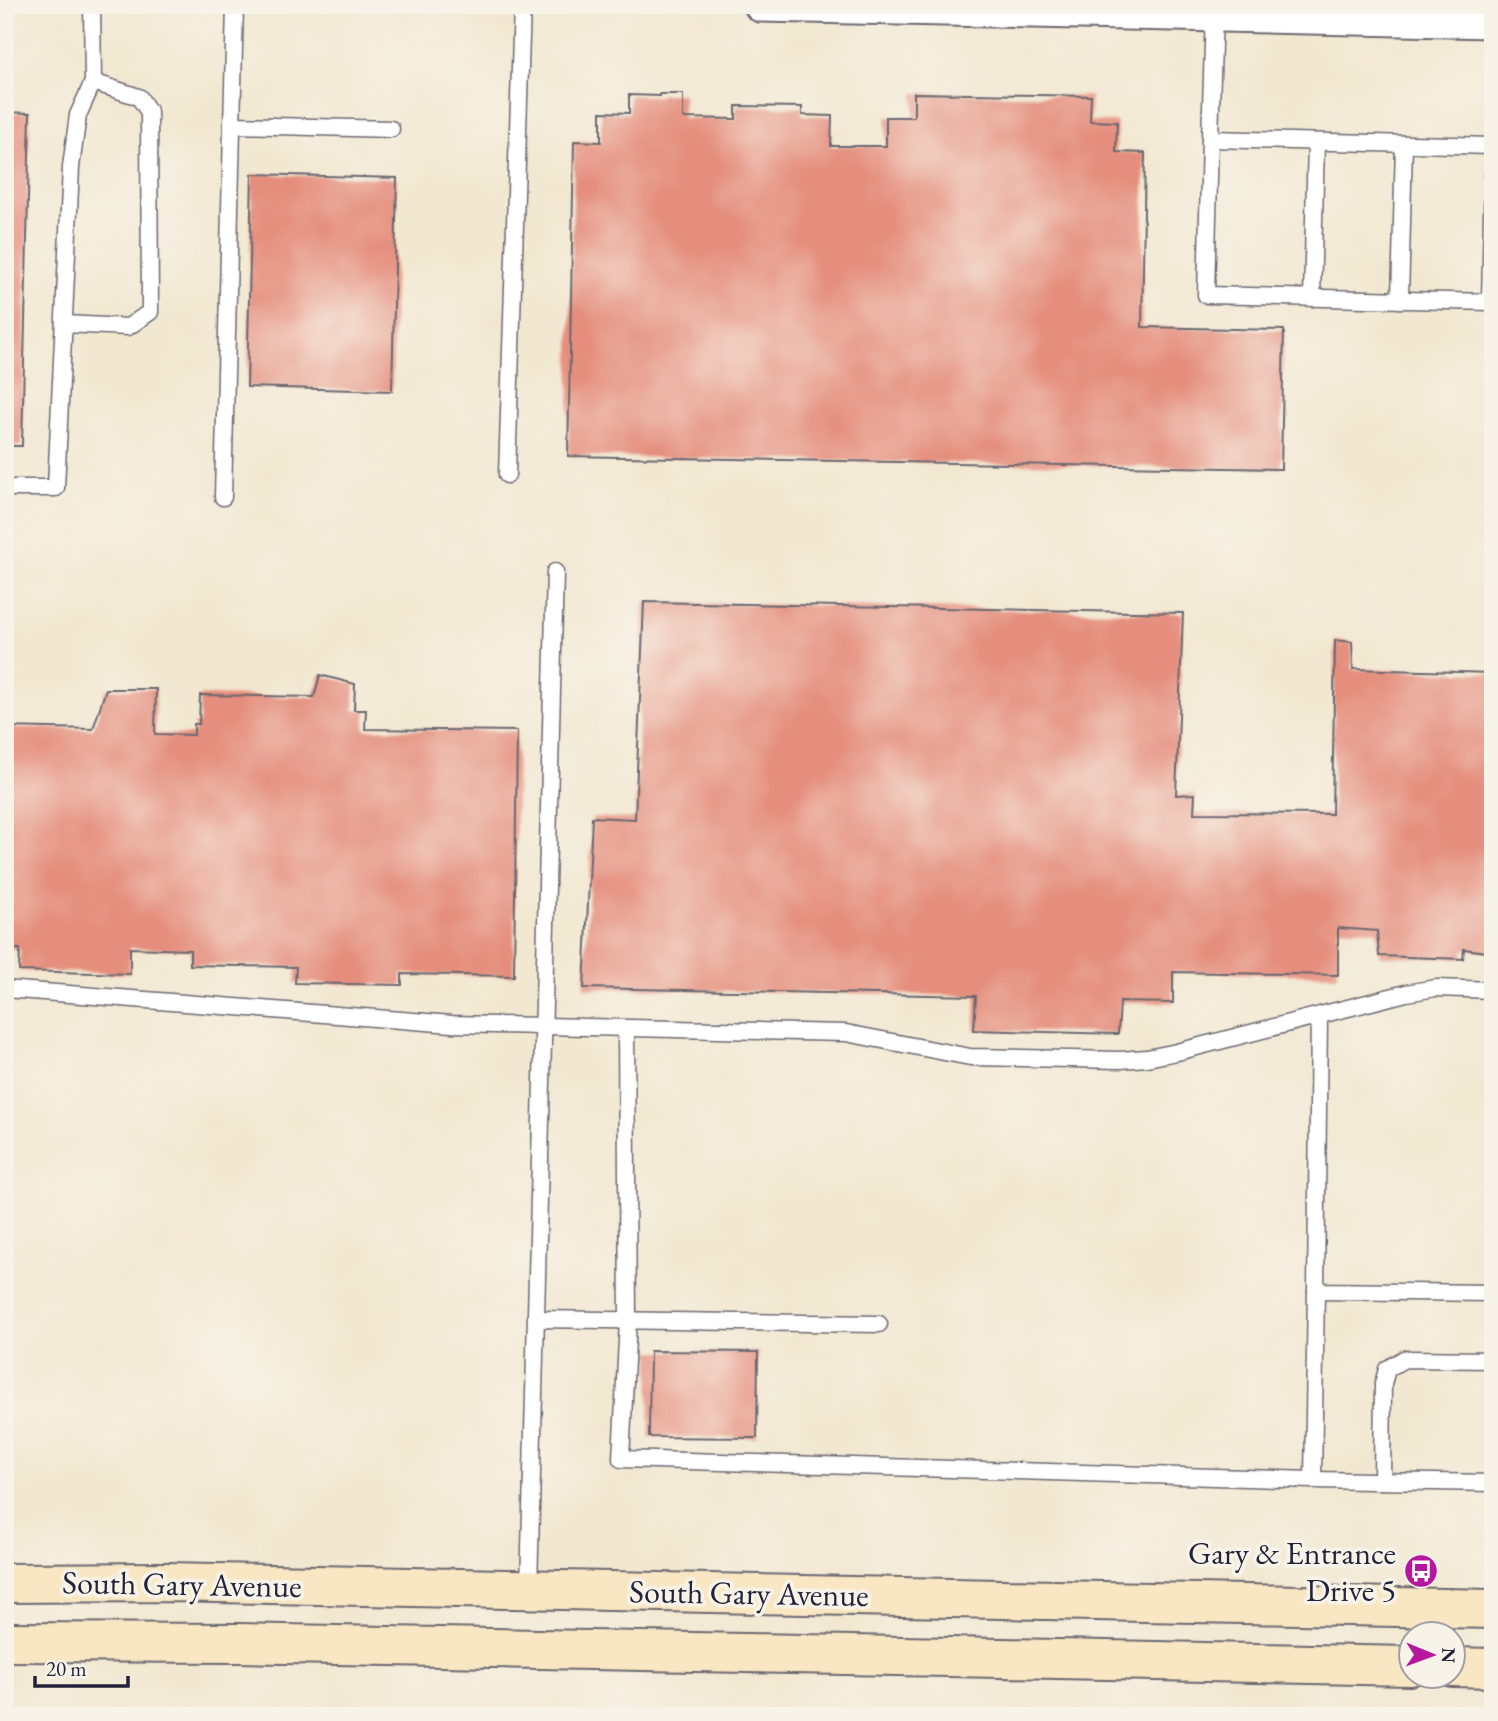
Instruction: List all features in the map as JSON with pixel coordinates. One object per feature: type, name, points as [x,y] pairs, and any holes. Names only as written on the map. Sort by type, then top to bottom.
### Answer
[{"type":"main road","name":"South Gary Avenue","points":[[5,1583],[167,1582],[1493,1609]]},
{"type":"main road","name":"South Gary Avenue","points":[[5,1642],[238,1643],[1396,1666]]},
{"type":"main road","points":[[1466,1667],[1493,1668]]},
{"type":"street","points":[[761,5],[1334,11],[1493,21]]},
{"type":"lane","points":[[5,488],[56,488],[71,167],[78,115],[93,82],[92,5]]},
{"type":"lane","points":[[223,497],[235,5]]},
{"type":"lane","points":[[507,475],[522,5]]},
{"type":"lane","points":[[1214,10],[1206,295],[1490,302],[1493,172]]},
{"type":"lane","points":[[64,324],[128,327],[150,312],[149,112],[139,97],[93,82]]},
{"type":"lane","points":[[232,125],[391,129]]},
{"type":"lane","points":[[1209,139],[1493,146]]},
{"type":"lane","points":[[1312,298],[1316,142]]},
{"type":"lane","points":[[1400,300],[1404,144]]},
{"type":"lane","points":[[529,1589],[555,572]]},
{"type":"lane","points":[[5,989],[452,1024],[846,1033],[970,1057],[1120,1060],[1177,1052],[1406,993],[1436,988],[1493,990]]},
{"type":"lane","points":[[1313,1480],[1319,1016]]},
{"type":"lane","points":[[626,1029],[628,1320],[621,1460],[1493,1483]]},
{"type":"lane","points":[[1316,1291],[1493,1293]]},
{"type":"lane","points":[[537,1319],[880,1324]]},
{"type":"lane","points":[[1382,1481],[1383,1384],[1387,1369],[1404,1359],[1493,1360]]},
{"type":"building","points":[[914,93],[1091,96],[1090,121],[1117,122],[1116,152],[1145,153],[1142,327],[1284,330],[1281,469],[568,456],[574,141],[601,142],[601,112],[629,113],[629,95],[660,94],[683,94],[683,118],[736,119],[736,106],[802,107],[802,115],[832,116],[831,146],[886,146],[886,117],[914,117]]},
{"type":"building","points":[[5,112],[30,113],[22,446],[5,446]]},
{"type":"building","points":[[252,174],[397,178],[392,391],[247,387]]},
{"type":"building","points":[[644,602],[1183,613],[1176,795],[1195,794],[1194,813],[1332,814],[1335,640],[1352,642],[1353,669],[1493,673],[1493,953],[1464,949],[1463,959],[1379,956],[1377,931],[1338,928],[1338,975],[1173,972],[1173,1003],[1120,1002],[1118,1034],[974,1030],[976,996],[584,988],[592,817],[635,819]]},
{"type":"building","points":[[320,675],[355,684],[354,710],[366,710],[365,729],[517,731],[514,976],[402,974],[402,985],[295,983],[296,967],[190,965],[190,950],[130,948],[130,974],[19,971],[20,949],[5,949],[5,727],[93,729],[106,689],[156,689],[155,734],[194,735],[194,724],[199,724],[200,695],[314,697]]},
{"type":"building","points":[[650,1351],[758,1352],[757,1438],[649,1437]]},
{"type":"place","name":"Gary & Entrance Drive 5","points":[[1421,1571]]}]
